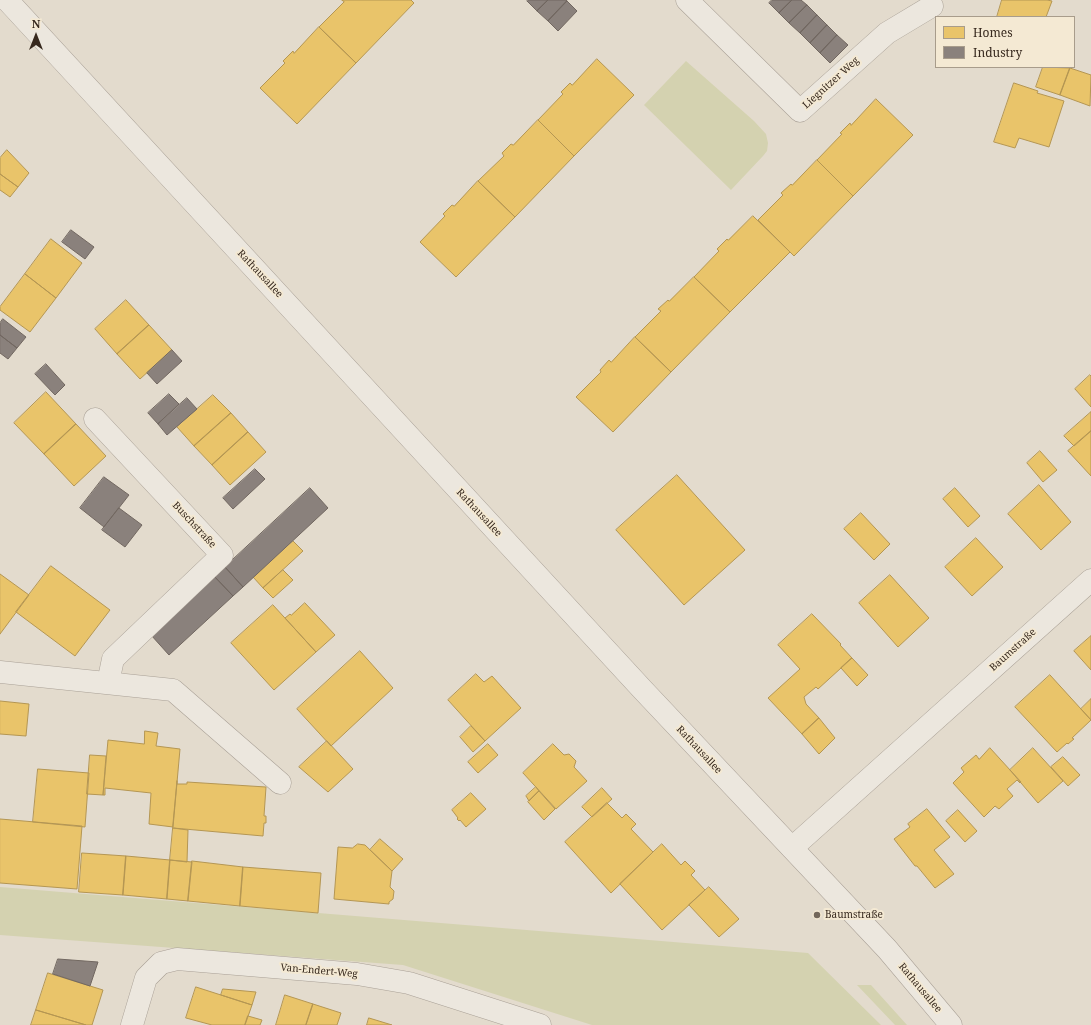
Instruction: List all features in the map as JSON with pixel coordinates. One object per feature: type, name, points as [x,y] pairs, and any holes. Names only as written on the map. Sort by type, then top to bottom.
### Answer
[{"type":"street","name":"Rathausallee","points":[[8,0],[642,689],[887,949],[951,1025]]},
{"type":"street","name":"Liegnitzer Weg","points":[[687,0],[800,111],[887,33],[932,6]]},
{"type":"street","name":"Buschstraße","points":[[95,419],[222,555],[113,659],[108,683]]},
{"type":"street","name":"Baumstraße","points":[[792,848],[1091,580]]},
{"type":"street","points":[[0,672],[173,690],[280,783]]},
{"type":"street","name":"Van-Endert-Weg","points":[[132,1025],[146,978],[161,963],[177,959],[357,974],[409,984],[540,1025]]},
{"type":"shaded area","points":[[686,61],[754,121],[766,134],[768,143],[767,151],[731,190],[644,105]]},
{"type":"shaded area","points":[[0,887],[808,953],[881,1025],[592,1025],[403,965],[0,935]]},
{"type":"shaded area","points":[[857,985],[871,985],[907,1025],[895,1025]]},
{"type":"building: Homes","points":[[342,0],[411,0],[414,3],[356,63],[319,27],[344,2]]},
{"type":"building: Homes","points":[[1002,0],[1052,1],[1046,16],[997,16]]},
{"type":"building: Homes","points":[[319,27],[356,63],[297,124],[260,88],[285,63],[283,61],[293,51],[294,53]]},
{"type":"building: Homes","points":[[597,59],[634,95],[574,156],[538,120],[563,94],[561,92],[570,83],[572,85]]},
{"type":"building: Homes","points":[[1043,68],[1070,68],[1060,95],[1036,87]]},
{"type":"building: Homes","points":[[1070,68],[1091,75],[1090,106],[1060,95]]},
{"type":"building: Homes","points":[[1014,83],[1038,91],[1037,93],[1064,101],[1049,147],[1019,138],[1015,148],[994,142]]},
{"type":"building: Homes","points":[[876,99],[913,135],[853,196],[817,160],[842,134],[840,133],[850,123],[851,125]]},
{"type":"building: Homes","points":[[538,120],[574,156],[515,217],[478,181],[504,156],[502,153],[511,144],[513,145]]},
{"type":"building: Homes","points":[[7,150],[29,173],[18,187],[0,174],[0,158]]},
{"type":"building: Homes","points":[[817,160],[853,196],[794,256],[758,220],[783,195],[781,193],[791,184],[792,185]]},
{"type":"building: Homes","points":[[0,174],[18,187],[10,197],[0,190]]},
{"type":"building: Homes","points":[[478,181],[515,217],[456,277],[420,242],[445,216],[443,214],[452,205],[454,206]]},
{"type":"building: Homes","points":[[753,216],[790,252],[730,312],[694,277],[719,251],[717,249]]},
{"type":"building: Homes","points":[[51,239],[82,263],[56,298],[25,274]]},
{"type":"building: Homes","points":[[25,274],[56,298],[30,332],[0,310],[0,307]]},
{"type":"building: Homes","points":[[694,277],[730,312],[671,372],[635,337],[661,311],[658,309],[668,300],[669,301]]},
{"type":"building: Homes","points":[[126,300],[149,325],[117,354],[95,329]]},
{"type":"building: Homes","points":[[149,325],[172,350],[140,379],[117,354]]},
{"type":"building: Homes","points":[[635,337],[671,372],[613,432],[576,397],[601,372],[600,370],[609,360],[611,362]]},
{"type":"building: Homes","points":[[1090,375],[1091,376],[1091,407],[1075,389]]},
{"type":"building: Homes","points":[[46,392],[76,424],[44,454],[14,423]]},
{"type":"building: Homes","points":[[213,395],[231,413],[194,446],[177,427]]},
{"type":"building: Homes","points":[[1091,412],[1091,431],[1074,446],[1064,436]]},
{"type":"building: Homes","points":[[231,413],[248,432],[212,465],[194,446]]},
{"type":"building: Homes","points":[[76,424],[106,456],[74,486],[44,454]]},
{"type":"building: Homes","points":[[1091,431],[1091,476],[1068,451]]},
{"type":"building: Homes","points":[[248,432],[266,452],[230,485],[212,465]]},
{"type":"building: Homes","points":[[1040,451],[1057,470],[1043,482],[1027,463]]},
{"type":"building: Homes","points":[[677,475],[745,550],[684,605],[616,530]]},
{"type":"building: Homes","points":[[1039,485],[1071,522],[1041,550],[1008,514]]},
{"type":"building: Homes","points":[[955,488],[980,516],[968,527],[943,499]]},
{"type":"building: Homes","points":[[861,513],[890,544],[874,560],[844,529]]},
{"type":"building: Homes","points":[[976,538],[1003,567],[972,596],[945,567]]},
{"type":"building: Homes","points":[[293,541],[303,551],[263,588],[253,577]]},
{"type":"building: Homes","points":[[51,566],[110,610],[75,656],[16,612]]},
{"type":"building: Homes","points":[[283,570],[293,580],[273,598],[263,588]]},
{"type":"building: Homes","points":[[0,574],[29,595],[0,634]]},
{"type":"building: Homes","points":[[890,575],[929,618],[898,647],[859,603]]},
{"type":"building: Homes","points":[[305,603],[335,635],[316,652],[285,618]]},
{"type":"building: Homes","points":[[273,605],[316,652],[274,690],[231,643]]},
{"type":"building: Homes","points":[[812,614],[841,644],[840,645],[852,658],[818,689],[816,687],[804,697],[806,704],[819,718],[802,734],[768,698],[800,669],[778,645]]},
{"type":"building: Homes","points":[[1091,636],[1091,670],[1074,651]]},
{"type":"building: Homes","points":[[360,651],[393,688],[331,746],[297,709]]},
{"type":"building: Homes","points":[[852,658],[868,675],[857,686],[841,668]]},
{"type":"building: Homes","points":[[476,674],[484,682],[492,676],[521,708],[485,741],[448,700]]},
{"type":"building: Homes","points":[[1050,675],[1091,720],[1072,738],[1074,739],[1057,752],[1015,707]]},
{"type":"building: Homes","points":[[1091,699],[1091,720],[1081,709]]},
{"type":"building: Homes","points":[[0,701],[29,704],[26,736],[0,734]]},
{"type":"building: Homes","points":[[819,718],[835,738],[819,754],[802,734]]},
{"type":"building: Homes","points":[[471,726],[485,741],[473,752],[460,737]]},
{"type":"building: Homes","points":[[145,731],[158,733],[156,746],[180,749],[173,827],[149,824],[151,793],[105,788],[105,795],[103,795],[108,740],[144,744]]},
{"type":"building: Homes","points":[[327,741],[353,769],[328,792],[299,767]]},
{"type":"building: Homes","points":[[488,744],[498,755],[478,773],[468,762]]},
{"type":"building: Homes","points":[[553,744],[564,755],[569,754],[576,761],[574,767],[587,781],[556,809],[523,773]]},
{"type":"building: Homes","points":[[990,748],[1021,782],[1020,783],[1017,780],[1007,789],[1013,796],[999,809],[995,806],[984,817],[953,783],[964,772],[961,768],[976,755],[979,759]]},
{"type":"building: Homes","points":[[1033,748],[1063,781],[1038,803],[1010,770]]},
{"type":"building: Homes","points":[[90,755],[106,756],[103,795],[87,794]]},
{"type":"building: Homes","points":[[1063,757],[1080,775],[1068,786],[1051,767]]},
{"type":"building: Homes","points":[[38,769],[89,773],[85,827],[33,822]]},
{"type":"building: Homes","points":[[177,781],[177,784],[187,784],[187,782],[266,787],[264,816],[266,816],[266,823],[264,823],[263,836],[173,828]]},
{"type":"building: Homes","points":[[536,787],[539,791],[529,801],[526,796]]},
{"type":"building: Homes","points":[[602,788],[612,799],[592,817],[582,807]]},
{"type":"building: Homes","points":[[539,791],[555,809],[544,820],[528,802]]},
{"type":"building: Homes","points":[[471,793],[486,809],[466,827],[460,820],[459,821],[457,819],[458,818],[452,810]]},
{"type":"building: Homes","points":[[607,803],[622,818],[626,814],[636,824],[631,829],[653,852],[611,893],[565,842]]},
{"type":"building: Homes","points":[[927,809],[950,837],[934,850],[954,874],[935,888],[917,866],[915,866],[894,839],[910,827],[908,824]]},
{"type":"building: Homes","points":[[958,810],[977,831],[965,842],[946,821]]},
{"type":"building: Homes","points":[[0,819],[82,826],[77,889],[0,883]]},
{"type":"building: Homes","points":[[173,828],[188,830],[187,862],[170,860]]},
{"type":"building: Homes","points":[[380,839],[403,859],[392,871],[370,850]]},
{"type":"building: Homes","points":[[358,844],[365,845],[392,871],[390,887],[394,891],[393,899],[389,902],[389,904],[334,899],[338,847],[352,848]]},
{"type":"building: Homes","points":[[662,844],[681,865],[685,861],[695,871],[691,875],[705,890],[662,930],[620,884]]},
{"type":"building: Homes","points":[[82,853],[126,856],[123,895],[79,892]]},
{"type":"building: Homes","points":[[126,856],[170,860],[167,899],[123,895]]},
{"type":"building: Homes","points":[[170,860],[192,862],[188,901],[167,899]]},
{"type":"building: Homes","points":[[192,861],[243,867],[240,906],[188,901]]},
{"type":"building: Homes","points":[[243,867],[321,873],[318,913],[240,906]]},
{"type":"building: Homes","points":[[709,887],[739,919],[719,937],[689,905]]},
{"type":"building: Homes","points":[[48,973],[103,990],[92,1025],[86,1025],[36,1010]]},
{"type":"building: Homes","points":[[196,987],[252,1005],[245,1025],[212,1025],[186,1018]]},
{"type":"building: Homes","points":[[223,989],[256,992],[252,1005],[221,995]]},
{"type":"building: Homes","points":[[285,995],[313,1004],[306,1025],[276,1025]]},
{"type":"building: Homes","points":[[313,1004],[341,1013],[337,1025],[306,1025]]},
{"type":"building: Homes","points":[[36,1010],[86,1025],[31,1025]]},
{"type":"building: Homes","points":[[248,1016],[262,1020],[260,1025],[245,1025]]},
{"type":"building: Homes","points":[[369,1018],[392,1025],[367,1025]]},
{"type":"building: Industry","points":[[548,0],[537,11],[527,1]]},
{"type":"building: Industry","points":[[548,0],[567,1],[548,21],[537,11]]},
{"type":"building: Industry","points":[[772,0],[792,0],[779,13],[769,3]]},
{"type":"building: Industry","points":[[792,0],[801,0],[807,5],[789,23],[779,13]]},
{"type":"building: Industry","points":[[567,1],[577,11],[558,31],[548,21]]},
{"type":"building: Industry","points":[[807,5],[817,15],[800,33],[789,23]]},
{"type":"building: Industry","points":[[817,15],[827,25],[810,43],[800,33]]},
{"type":"building: Industry","points":[[827,25],[837,35],[820,53],[810,43]]},
{"type":"building: Industry","points":[[837,35],[848,45],[830,63],[820,53]]},
{"type":"building: Industry","points":[[71,230],[94,247],[85,259],[62,242]]},
{"type":"building: Industry","points":[[3,319],[26,337],[17,348],[0,335],[0,323]]},
{"type":"building: Industry","points":[[0,335],[17,348],[8,359],[0,353]]},
{"type":"building: Industry","points":[[172,350],[182,361],[157,384],[147,373]]},
{"type":"building: Industry","points":[[46,364],[65,385],[55,395],[35,374]]},
{"type":"building: Industry","points":[[169,394],[179,404],[158,424],[148,413]]},
{"type":"building: Industry","points":[[187,398],[197,409],[167,435],[158,424]]},
{"type":"building: Industry","points":[[255,469],[265,479],[233,509],[223,498]]},
{"type":"building: Industry","points":[[104,477],[129,495],[104,527],[80,508]]},
{"type":"building: Industry","points":[[310,488],[328,508],[243,587],[225,567]]},
{"type":"building: Industry","points":[[119,508],[142,525],[125,547],[102,530]]},
{"type":"building: Industry","points":[[225,567],[243,587],[233,596],[214,576]]},
{"type":"building: Industry","points":[[214,576],[233,596],[169,655],[151,635]]},
{"type":"building: Industry","points":[[58,959],[98,962],[90,986],[53,974]]},
{"type":"place","name":"Baumstraße","points":[[817,915]]}]
